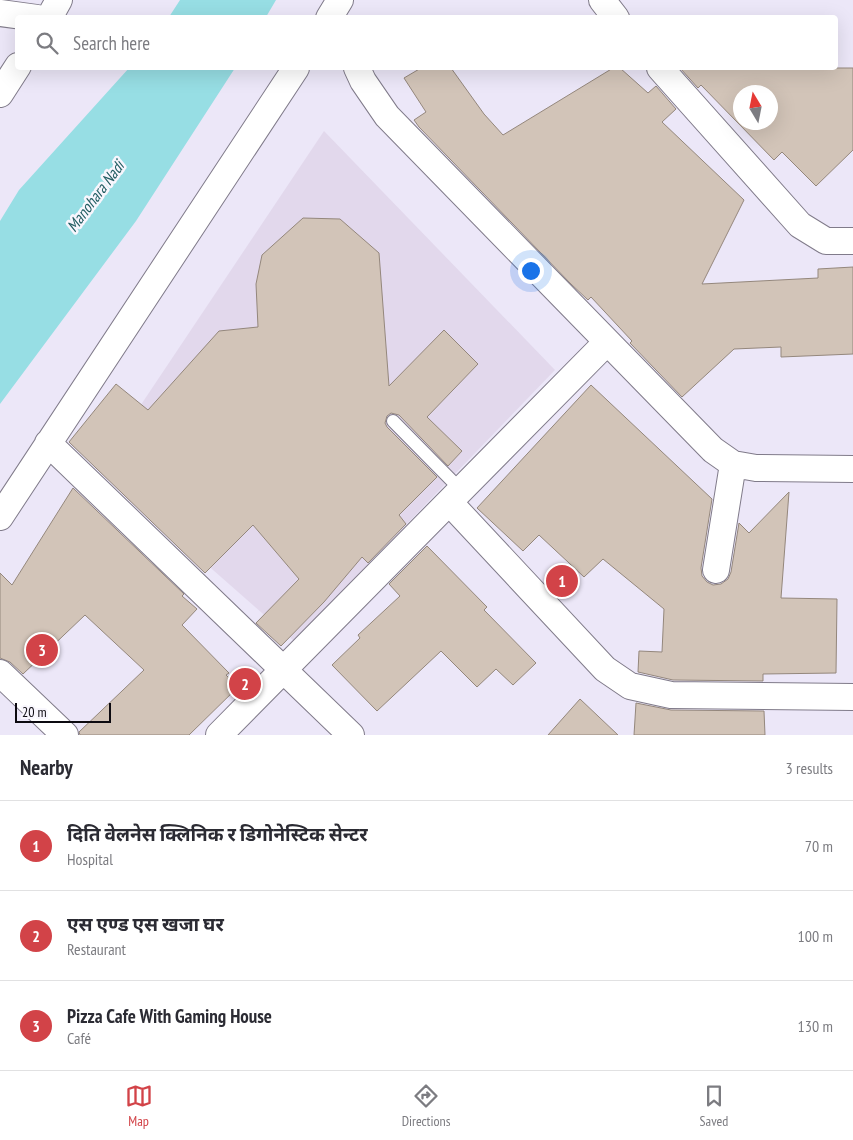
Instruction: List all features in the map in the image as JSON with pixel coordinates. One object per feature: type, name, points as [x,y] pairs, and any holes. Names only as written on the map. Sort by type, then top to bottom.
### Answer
[{"type":"street","points":[[51,15],[59,0]]},
{"type":"street","points":[[602,0],[614,15]]},
{"type":"street","points":[[0,13],[15,15]]},
{"type":"street","points":[[0,94],[15,70]]},
{"type":"street","points":[[0,516],[295,70]]},
{"type":"street","points":[[358,70],[363,81],[387,116],[713,450],[733,464],[756,468],[853,469]]},
{"type":"street","points":[[662,70],[800,225],[826,241],[853,241]]},
{"type":"street","points":[[219,735],[607,342]]},
{"type":"street","points":[[48,444],[351,735]]},
{"type":"street","points":[[716,570],[733,464]]},
{"type":"street","points":[[455,496],[605,669],[630,686],[671,695],[853,696]]},
{"type":"street","points":[[0,673],[65,735]]},
{"type":"lane","points":[[393,421],[455,496]]},
{"type":"shaded area","points":[[324,131],[555,370],[294,641],[98,469]]},
{"type":"water","points":[[180,0],[276,0],[267,15],[170,15]]},
{"type":"water","name":"Manohara Nadi","points":[[127,70],[234,70],[136,221],[0,404],[0,221],[19,190]]},
{"type":"building","points":[[838,68],[853,68],[853,150],[816,186],[782,152],[774,160],[745,130],[778,130],[778,85],[733,85],[733,118],[701,85],[698,88],[682,70],[838,70]]},
{"type":"building","points":[[418,70],[452,70],[484,114],[503,135],[610,70],[622,70],[648,93],[656,86],[676,109],[662,122],[744,200],[702,284],[818,278],[818,269],[853,267],[853,354],[781,357],[781,347],[734,349],[682,397],[630,343],[632,341],[591,297],[588,300],[571,284],[419,127],[414,120],[426,112],[404,78]]},
{"type":"building","points":[[303,218],[340,219],[379,253],[389,386],[444,330],[478,364],[427,417],[462,451],[448,466],[399,415],[391,413],[387,416],[385,423],[387,427],[437,477],[399,515],[406,524],[368,563],[362,557],[324,602],[281,646],[256,623],[299,579],[253,525],[205,573],[69,442],[116,384],[148,410],[219,331],[258,327],[256,284],[262,255]]},
{"type":"building","points":[[591,385],[712,499],[701,568],[702,576],[707,582],[713,585],[721,584],[728,579],[731,572],[739,523],[749,533],[789,492],[781,598],[837,599],[836,673],[763,674],[763,681],[673,680],[638,672],[639,651],[662,652],[664,609],[603,559],[584,577],[539,535],[523,551],[477,508]]},
{"type":"building","points":[[73,488],[184,594],[182,596],[197,609],[182,625],[229,673],[226,675],[238,687],[189,735],[80,735],[79,732],[144,670],[85,615],[23,674],[10,662],[0,658],[0,573],[12,585]]},
{"type":"building","points":[[427,546],[487,607],[484,610],[536,663],[513,685],[496,669],[477,687],[441,651],[377,711],[332,665],[360,638],[358,635],[400,596],[389,584]]},
{"type":"building","points":[[580,699],[618,735],[548,735]]},
{"type":"building","points":[[636,703],[671,710],[764,711],[765,735],[634,735]]},
{"type":"place","name":"दिति वेलनेस क्लिनिक र डिगोनेस्टिक सेन्टर","points":[[562,581]]},
{"type":"place","name":"Pizza Cafe With Gaming House","points":[[42,650]]},
{"type":"place","name":"एस एण्ड एस खजा घर","points":[[245,684]]}]
